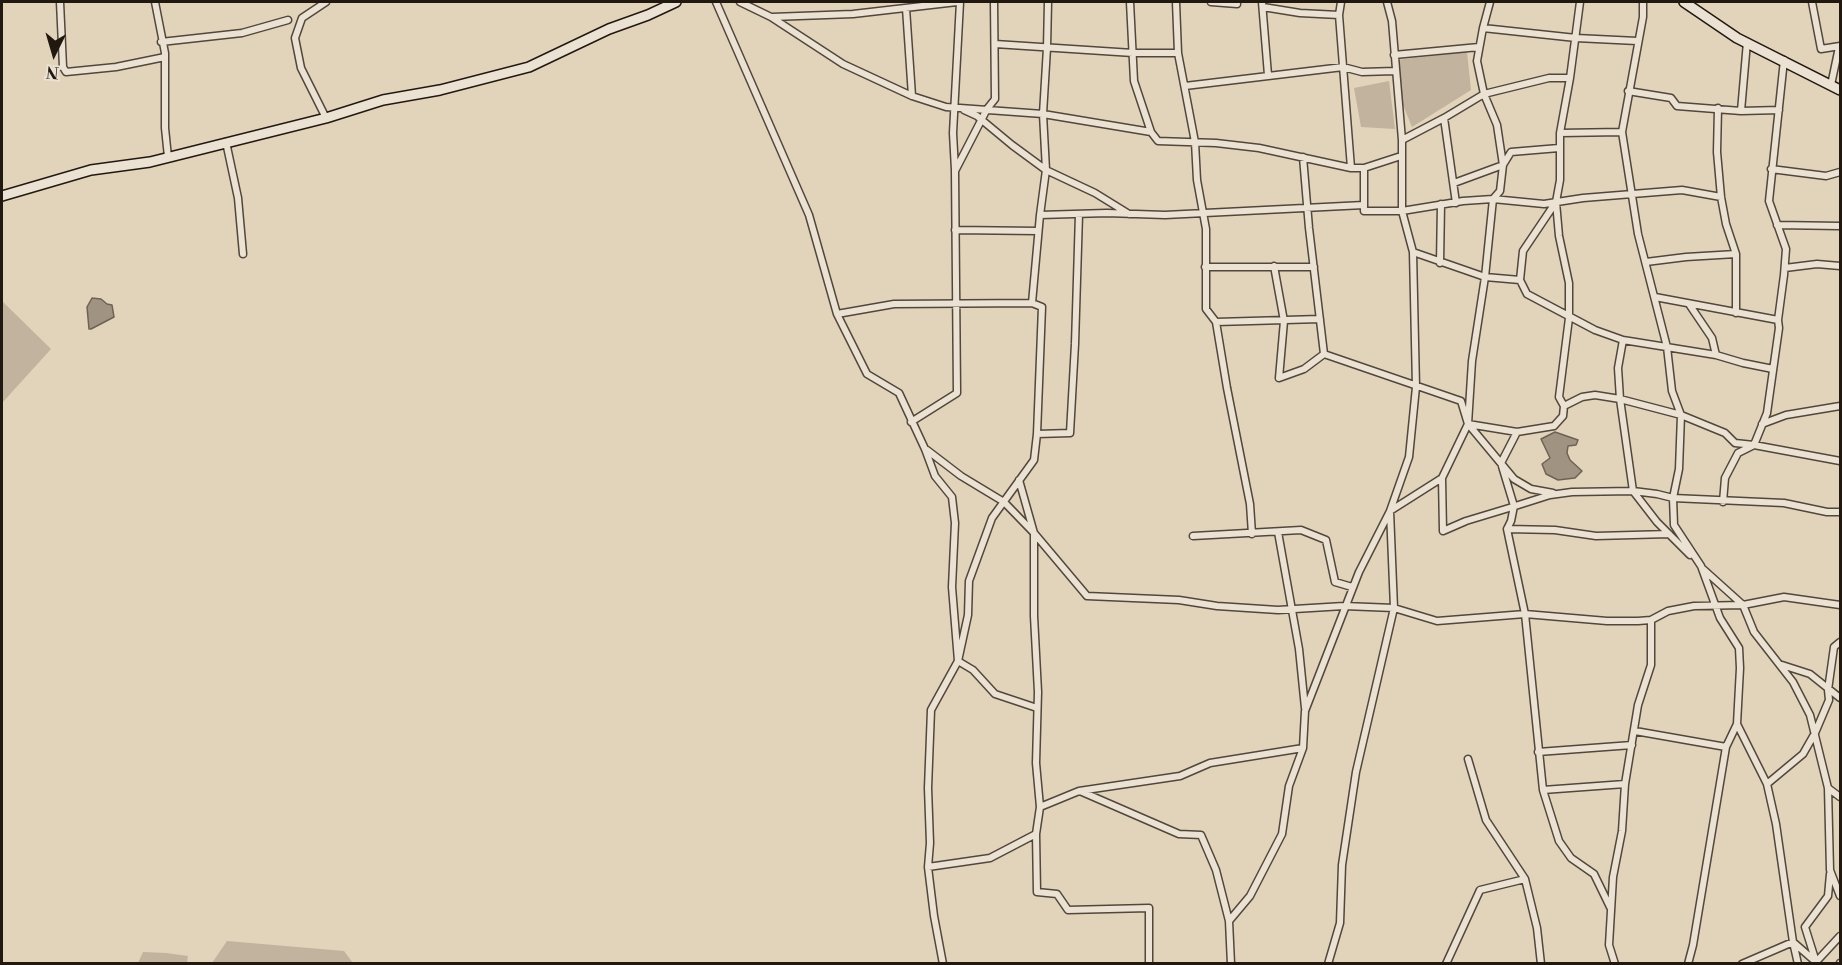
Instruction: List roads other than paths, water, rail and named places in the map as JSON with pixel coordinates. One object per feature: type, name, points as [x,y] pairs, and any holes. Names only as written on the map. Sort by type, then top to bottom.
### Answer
[{"type":"street","points":[[60,2],[63,67],[66,72],[116,67],[165,57]]},
{"type":"street","points":[[155,2],[165,57],[165,128],[168,157]]},
{"type":"street","points":[[326,2],[302,18],[295,38],[301,69],[326,118]]},
{"type":"street","points":[[2,196],[91,170],[150,162],[326,118],[383,100],[440,90],[529,66],[609,29],[676,2]]},
{"type":"street","points":[[716,2],[809,215],[837,314],[867,374],[898,393],[925,449],[935,476],[952,497],[955,523],[952,587],[958,661]]},
{"type":"street","points":[[740,2],[771,16],[843,64],[926,102],[957,107],[1043,114],[1151,132]]},
{"type":"street","points":[[771,16],[821,17],[958,2],[955,171],[957,393],[911,422]]},
{"type":"street","points":[[955,171],[987,109],[995,99],[994,2]]},
{"type":"street","points":[[1032,303],[1046,170],[1043,114],[1048,2]]},
{"type":"street","points":[[1130,2],[1134,81],[1151,132],[1158,141],[1235,145],[1351,168],[1364,168],[1401,156]]},
{"type":"street","points":[[1176,2],[1178,53],[1195,142],[1197,180],[1205,213],[1206,309],[1216,322],[1250,504],[1252,534]]},
{"type":"street","points":[[1211,2],[1237,4]]},
{"type":"street","points":[[1341,2],[1339,15],[1351,168]]},
{"type":"street","points":[[1305,711],[1344,606],[1390,512],[1410,457],[1416,387],[1413,252],[1402,211],[1402,140],[1392,21],[1387,2]]},
{"type":"street","points":[[1490,2],[1482,28],[1477,61],[1484,94],[1497,124],[1503,165],[1500,191],[1493,199],[1485,277],[1472,361],[1468,424],[1442,478],[1443,531],[1466,521],[1558,494]]},
{"type":"street","points":[[1468,424],[1517,432],[1554,426],[1563,416],[1564,406],[1558,397],[1569,318],[1569,283],[1559,236],[1556,202],[1560,180],[1560,133],[1580,2]]},
{"type":"street","points":[[1643,2],[1643,16],[1622,132],[1638,234],[1667,347],[1672,391],[1681,415],[1679,469],[1673,498],[1674,525],[1701,566],[1715,606],[1739,648],[1737,724],[1726,747],[1693,945],[1688,963]]},
{"type":"street","points":[[1683,2],[1746,42],[1840,90]]},
{"type":"street","points":[[1812,2],[1821,49],[1840,47],[1831,85]]},
{"type":"street","points":[[1268,75],[1262,4],[1300,13],[1339,15]]},
{"type":"street","points":[[906,8],[912,96]]},
{"type":"street","points":[[161,42],[242,33],[288,20]]},
{"type":"street","points":[[1482,28],[1576,38],[1637,41]]},
{"type":"street","points":[[1742,111],[1746,42]]},
{"type":"street","points":[[995,44],[1133,53],[1178,53]]},
{"type":"street","points":[[1394,56],[1479,47]]},
{"type":"street","points":[[1723,502],[1725,478],[1738,453],[1754,445],[1767,413],[1779,328],[1786,249],[1769,201],[1784,60]]},
{"type":"street","points":[[1185,86],[1343,67],[1362,72],[1395,71]]},
{"type":"street","points":[[1402,140],[1484,94],[1549,78],[1570,78]]},
{"type":"street","points":[[1628,91],[1671,98],[1677,106],[1742,111],[1779,110]]},
{"type":"street","points":[[957,107],[982,120],[1046,170],[1095,193],[1130,215]]},
{"type":"street","points":[[1718,108],[1717,152],[1721,197],[1726,224],[1736,254],[1736,313]]},
{"type":"street","points":[[1444,118],[1455,203]]},
{"type":"street","points":[[1560,133],[1622,132]]},
{"type":"street","points":[[226,142],[238,198],[243,254]]},
{"type":"street","points":[[1454,183],[1503,165],[1510,152],[1559,148]]},
{"type":"street","points":[[1303,157],[1324,354]]},
{"type":"street","points":[[1364,168],[1364,211],[1402,211],[1441,204],[1493,199],[1534,205],[1583,198],[1682,190],[1721,197]]},
{"type":"street","points":[[1771,169],[1826,176],[1840,171]]},
{"type":"street","points":[[1556,202],[1524,251],[1520,280],[1527,294],[1594,330],[1623,340],[1716,354],[1743,363],[1773,369]]},
{"type":"street","points":[[1440,262],[1441,204]]},
{"type":"street","points":[[1040,215],[1205,213],[1364,205]]},
{"type":"street","points":[[1037,434],[1070,433],[1079,214]]},
{"type":"street","points":[[1777,225],[1840,226]]},
{"type":"street","points":[[955,230],[1038,231]]},
{"type":"street","points":[[1413,252],[1485,277],[1520,280]]},
{"type":"street","points":[[1646,262],[1736,254]]},
{"type":"street","points":[[1785,267],[1817,264],[1840,266]]},
{"type":"street","points":[[1274,266],[1284,321],[1279,378],[1304,369],[1324,354]]},
{"type":"street","points":[[1206,267],[1314,267]]},
{"type":"street","points":[[1655,297],[1778,320]]},
{"type":"street","points":[[837,314],[894,304],[1032,303],[1042,307],[1034,460],[992,519],[969,580],[968,615],[958,661],[931,710],[928,867],[943,963]]},
{"type":"street","points":[[1689,304],[1712,338],[1716,354]]},
{"type":"street","points":[[1216,322],[1320,319]]},
{"type":"street","points":[[1623,340],[1618,368],[1620,399],[1634,491],[1657,522],[1743,605],[1754,632],[1781,664],[1810,715],[1828,788],[1830,870],[1828,896],[1805,927],[1815,963]]},
{"type":"street","points":[[1324,354],[1461,401],[1468,424],[1514,479],[1531,489],[1558,494],[1634,491],[1673,498],[1784,503],[1827,512],[1840,512]]},
{"type":"street","points":[[1564,406],[1582,397],[1595,395],[1620,399],[1681,415],[1725,434],[1735,443],[1840,461]]},
{"type":"street","points":[[1762,424],[1786,415],[1840,406]]},
{"type":"street","points":[[1517,432],[1501,463],[1514,506],[1507,530],[1525,614],[1543,790],[1559,841],[1571,858],[1594,874],[1611,909]]},
{"type":"street","points":[[925,449],[961,476],[1004,502],[1034,533],[1087,596],[1179,600],[1217,606],[1278,610],[1344,606],[1394,608],[1437,621],[1525,614],[1607,621],[1651,620],[1668,612],[1694,606],[1743,605],[1784,597],[1840,605]]},
{"type":"street","points":[[1390,512],[1442,478]]},
{"type":"street","points":[[1019,480],[1034,533],[1034,616],[1038,692],[1036,763],[1040,807],[1036,834],[1037,892],[1057,894],[1068,910],[1149,908],[1149,963]]},
{"type":"street","points":[[1328,963],[1340,923],[1342,865],[1356,772],[1394,608],[1390,512]]},
{"type":"street","points":[[1193,536],[1301,530],[1326,540],[1335,582],[1352,587]]},
{"type":"street","points":[[1507,530],[1555,530],[1596,536],[1669,534]]},
{"type":"street","points":[[1229,921],[1250,896],[1282,834],[1289,786],[1303,748],[1305,711],[1299,649],[1278,532]]},
{"type":"street","points":[[1616,963],[1610,945],[1613,877],[1622,831],[1625,784],[1638,705],[1651,665],[1651,620]]},
{"type":"street","points":[[1767,784],[1803,754],[1815,733],[1829,700],[1828,690],[1834,647],[1840,642]]},
{"type":"street","points":[[958,661],[973,670],[995,694],[1037,708]]},
{"type":"street","points":[[1781,664],[1810,674],[1840,698]]},
{"type":"street","points":[[1737,724],[1767,784],[1776,824],[1798,963]]},
{"type":"street","points":[[1635,731],[1726,747]]},
{"type":"street","points":[[1538,752],[1632,745]]},
{"type":"street","points":[[1040,807],[1079,791],[1180,776],[1210,763],[1303,748]]},
{"type":"street","points":[[1468,759],[1486,819],[1525,879],[1537,928],[1541,963]]},
{"type":"street","points":[[1543,790],[1625,784]]},
{"type":"street","points":[[1828,788],[1840,797]]},
{"type":"street","points":[[1079,791],[1179,834],[1201,835],[1216,870],[1229,921],[1231,963]]},
{"type":"street","points":[[928,867],[990,858],[1036,834]]},
{"type":"street","points":[[1830,870],[1840,896]]},
{"type":"street","points":[[1446,963],[1480,890],[1525,879]]},
{"type":"street","points":[[1815,963],[1840,936]]},
{"type":"street","points":[[1793,942],[1815,963]]},
{"type":"street","points":[[1742,963],[1793,942]]}]
